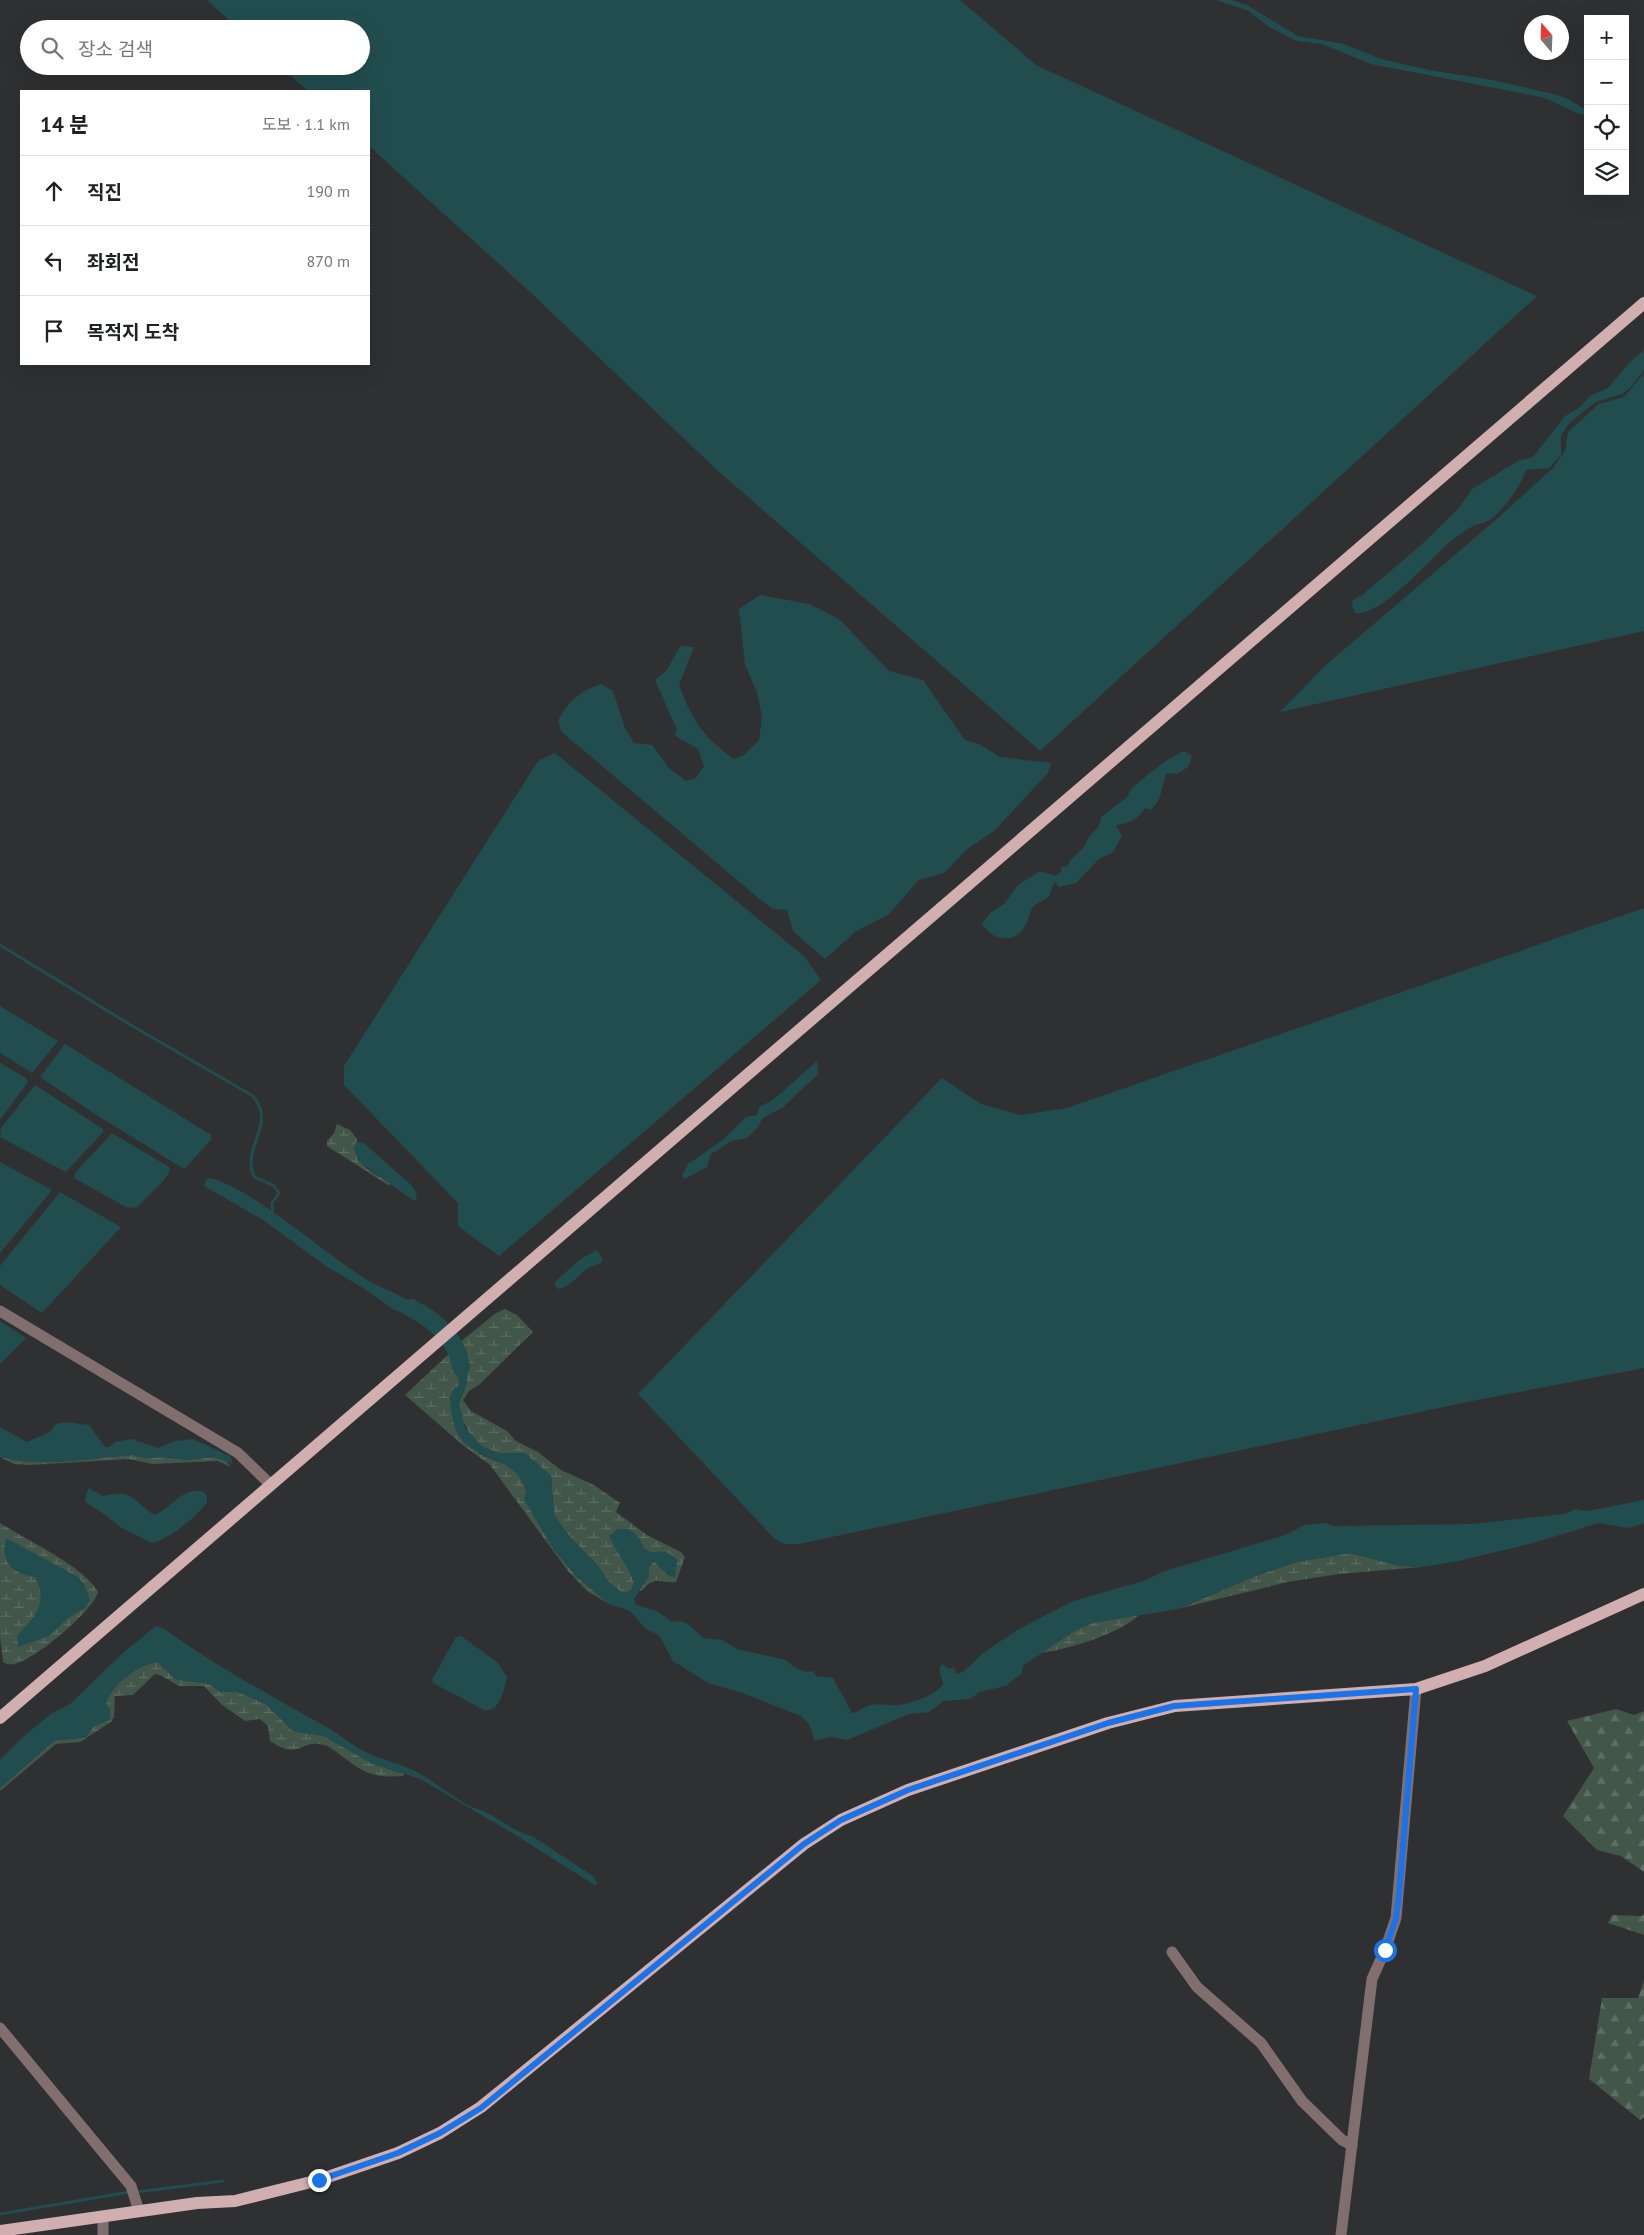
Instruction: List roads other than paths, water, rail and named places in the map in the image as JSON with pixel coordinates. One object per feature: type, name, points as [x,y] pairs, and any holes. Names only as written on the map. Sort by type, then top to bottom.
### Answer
[{"type":"main road","points":[[0,1718],[1644,303]]},
{"type":"main road","points":[[0,2231],[139,2211],[235,2201],[319,2180],[398,2153],[440,2133],[481,2108],[804,1844],[841,1820],[872,1804],[908,1790],[1108,1723],[1174,1706],[1416,1689],[1485,1666],[1644,1594]]},
{"type":"street","points":[[0,1311],[238,1453],[271,1485]]},
{"type":"street","points":[[1340,2235],[1372,1979],[1396,1918],[1416,1689]]},
{"type":"street","points":[[1172,1952],[1197,1987],[1261,2043],[1302,2101],[1336,2135],[1352,2145]]},
{"type":"street","points":[[0,2028],[131,2186],[139,2211]]},
{"type":"street","points":[[103,2235],[104,2216]]},
{"type":"water","points":[[207,0],[960,0],[1036,65],[1537,296],[1040,751],[717,470],[530,292],[370,147],[370,90],[307,90],[290,75],[370,75],[370,20],[229,20]]},
{"type":"water","points":[[1216,0],[1231,0],[1247,5],[1298,36],[1344,44],[1381,59],[1434,71],[1493,80],[1557,95],[1584,109],[1584,115],[1541,97],[1371,64],[1322,44],[1297,41],[1269,27],[1249,11]]},
{"type":"water","points":[[1644,350],[1644,370],[1631,387],[1622,394],[1596,402],[1570,422],[1561,435],[1561,455],[1549,468],[1526,470],[1520,484],[1511,497],[1491,519],[1473,526],[1451,541],[1405,585],[1378,606],[1366,612],[1355,613],[1352,606],[1353,600],[1362,595],[1420,546],[1458,509],[1472,489],[1518,461],[1533,457],[1565,416],[1579,408],[1590,396],[1608,388],[1630,362]]},
{"type":"water","points":[[1644,373],[1644,631],[1280,712],[1327,664],[1498,518],[1553,468],[1565,451],[1568,432],[1599,404],[1624,397]]},
{"type":"water","points":[[760,595],[809,604],[839,619],[889,671],[923,680],[965,740],[979,744],[1000,757],[1051,763],[1048,773],[994,831],[967,849],[944,873],[919,880],[889,914],[855,932],[825,959],[793,931],[787,910],[773,909],[762,901],[570,739],[561,731],[558,721],[575,698],[586,690],[601,684],[613,691],[625,728],[634,743],[652,745],[669,768],[686,781],[696,778],[704,766],[698,749],[674,735],[677,730],[655,680],[667,670],[680,646],[694,647],[679,685],[689,708],[706,735],[723,751],[734,759],[744,755],[759,740],[762,717],[757,692],[745,665],[739,609]]},
{"type":"water","points":[[1184,751],[1192,756],[1188,767],[1177,774],[1167,773],[1160,797],[1154,806],[1150,810],[1145,808],[1137,818],[1130,822],[1116,825],[1122,836],[1113,852],[1099,859],[1076,883],[1059,887],[1056,882],[1049,896],[1033,907],[1025,926],[1015,936],[1009,938],[997,937],[986,929],[982,923],[990,913],[1004,904],[1018,885],[1040,871],[1056,876],[1061,872],[1061,867],[1067,867],[1084,847],[1089,837],[1099,826],[1101,817],[1126,798],[1132,788],[1145,777],[1167,760]]},
{"type":"water","points":[[555,753],[804,956],[821,980],[499,1256],[458,1226],[458,1203],[344,1085],[344,1066],[538,761]]},
{"type":"water","points":[[1644,908],[1644,1368],[1472,1401],[799,1544],[785,1544],[775,1539],[638,1394],[942,1078],[981,1104],[1021,1115],[1067,1108]]},
{"type":"water","points":[[0,1006],[58,1041],[32,1073],[0,1053]]},
{"type":"water","points":[[65,1044],[211,1135],[211,1140],[184,1169],[95,1114],[40,1077]]},
{"type":"water","points":[[817,1061],[818,1074],[783,1107],[762,1119],[758,1127],[747,1138],[731,1141],[711,1154],[707,1167],[685,1179],[682,1176],[688,1164],[724,1139],[746,1117],[757,1115],[759,1107],[773,1100]]},
{"type":"water","points":[[0,1063],[26,1078],[28,1082],[0,1120]]},
{"type":"water","points":[[35,1085],[103,1129],[103,1132],[66,1172],[0,1137],[1,1128]]},
{"type":"water","points":[[112,1133],[169,1167],[170,1171],[164,1180],[136,1208],[126,1207],[74,1178],[75,1173]]},
{"type":"water","points":[[357,1141],[365,1144],[410,1184],[415,1190],[417,1199],[414,1201],[358,1161],[354,1148]]},
{"type":"water","points":[[0,1162],[52,1190],[0,1253]]},
{"type":"water","points":[[207,1178],[222,1182],[241,1191],[364,1278],[419,1306],[434,1317],[430,1322],[415,1319],[393,1309],[326,1266],[263,1220],[204,1186]]},
{"type":"water","points":[[60,1192],[121,1227],[42,1313],[0,1285],[0,1266]]},
{"type":"water","points":[[597,1250],[603,1260],[601,1262],[587,1268],[569,1284],[558,1289],[554,1283],[579,1260]]},
{"type":"water","points":[[0,1321],[26,1338],[0,1364]]},
{"type":"water","points":[[459,1343],[467,1366],[467,1383],[459,1403],[465,1428],[482,1446],[498,1453],[525,1453],[551,1476],[554,1515],[569,1536],[598,1566],[609,1582],[622,1593],[631,1591],[634,1583],[632,1577],[610,1536],[618,1529],[629,1529],[639,1538],[644,1549],[652,1553],[666,1552],[677,1560],[675,1578],[668,1575],[654,1561],[649,1567],[648,1578],[634,1599],[636,1605],[657,1611],[672,1622],[681,1621],[688,1624],[703,1638],[722,1640],[737,1649],[786,1660],[794,1667],[805,1672],[813,1671],[816,1676],[833,1678],[852,1713],[870,1705],[895,1705],[916,1701],[935,1692],[943,1684],[939,1668],[942,1664],[950,1669],[954,1667],[957,1674],[963,1672],[983,1653],[1017,1630],[1073,1601],[1143,1581],[1165,1571],[1285,1535],[1305,1525],[1325,1523],[1335,1526],[1472,1524],[1564,1514],[1576,1509],[1588,1511],[1644,1500],[1644,1523],[1629,1528],[1599,1523],[1533,1543],[1454,1562],[1421,1567],[1401,1566],[1350,1553],[1296,1562],[1255,1576],[1178,1609],[1093,1623],[1074,1631],[1023,1666],[1022,1673],[1006,1686],[979,1692],[971,1699],[944,1701],[929,1712],[909,1714],[847,1740],[830,1737],[815,1741],[809,1724],[801,1716],[740,1692],[708,1683],[673,1661],[659,1635],[646,1629],[630,1611],[609,1604],[576,1576],[553,1549],[524,1499],[527,1489],[517,1475],[507,1466],[470,1447],[457,1432],[453,1420],[451,1400],[453,1389],[460,1385],[451,1348]]},
{"type":"water","points":[[64,1422],[89,1425],[105,1447],[109,1447],[115,1442],[132,1439],[158,1448],[175,1441],[193,1439],[230,1456],[233,1464],[214,1457],[187,1460],[163,1457],[144,1458],[133,1455],[83,1460],[32,1462],[0,1457],[0,1427],[27,1442],[50,1432],[56,1424]]},
{"type":"water","points":[[89,1488],[103,1496],[120,1493],[132,1497],[154,1515],[188,1492],[202,1491],[207,1495],[207,1502],[182,1527],[159,1541],[152,1543],[122,1528],[85,1502]]},
{"type":"water","points":[[6,1538],[78,1577],[84,1584],[90,1600],[85,1608],[68,1618],[49,1636],[18,1647],[17,1636],[34,1616],[38,1609],[41,1595],[35,1577],[20,1573],[10,1566],[5,1555]]},
{"type":"water","points":[[156,1626],[163,1628],[222,1667],[325,1726],[360,1749],[413,1770],[467,1805],[488,1813],[516,1830],[532,1836],[593,1876],[597,1882],[596,1886],[514,1834],[420,1779],[371,1763],[324,1736],[293,1731],[266,1704],[238,1692],[220,1692],[210,1684],[175,1679],[158,1662],[134,1671],[114,1689],[106,1703],[110,1711],[110,1720],[94,1726],[85,1738],[55,1740],[0,1788],[0,1760],[24,1736],[52,1713],[70,1704],[125,1651]]},
{"type":"water","points":[[461,1636],[497,1662],[507,1677],[498,1704],[494,1708],[484,1710],[433,1683],[432,1680],[456,1637]]},
{"type":"waterway","points":[[0,945],[129,1024],[253,1096],[259,1107],[261,1117],[251,1166],[254,1177],[273,1185],[279,1193],[272,1203],[273,1217]]},
{"type":"waterway","points":[[411,1308],[429,1318],[444,1332],[455,1348],[461,1367]]},
{"type":"waterway","points":[[137,2192],[223,2181]]},
{"type":"waterway","points":[[0,2214],[130,2192]]}]
